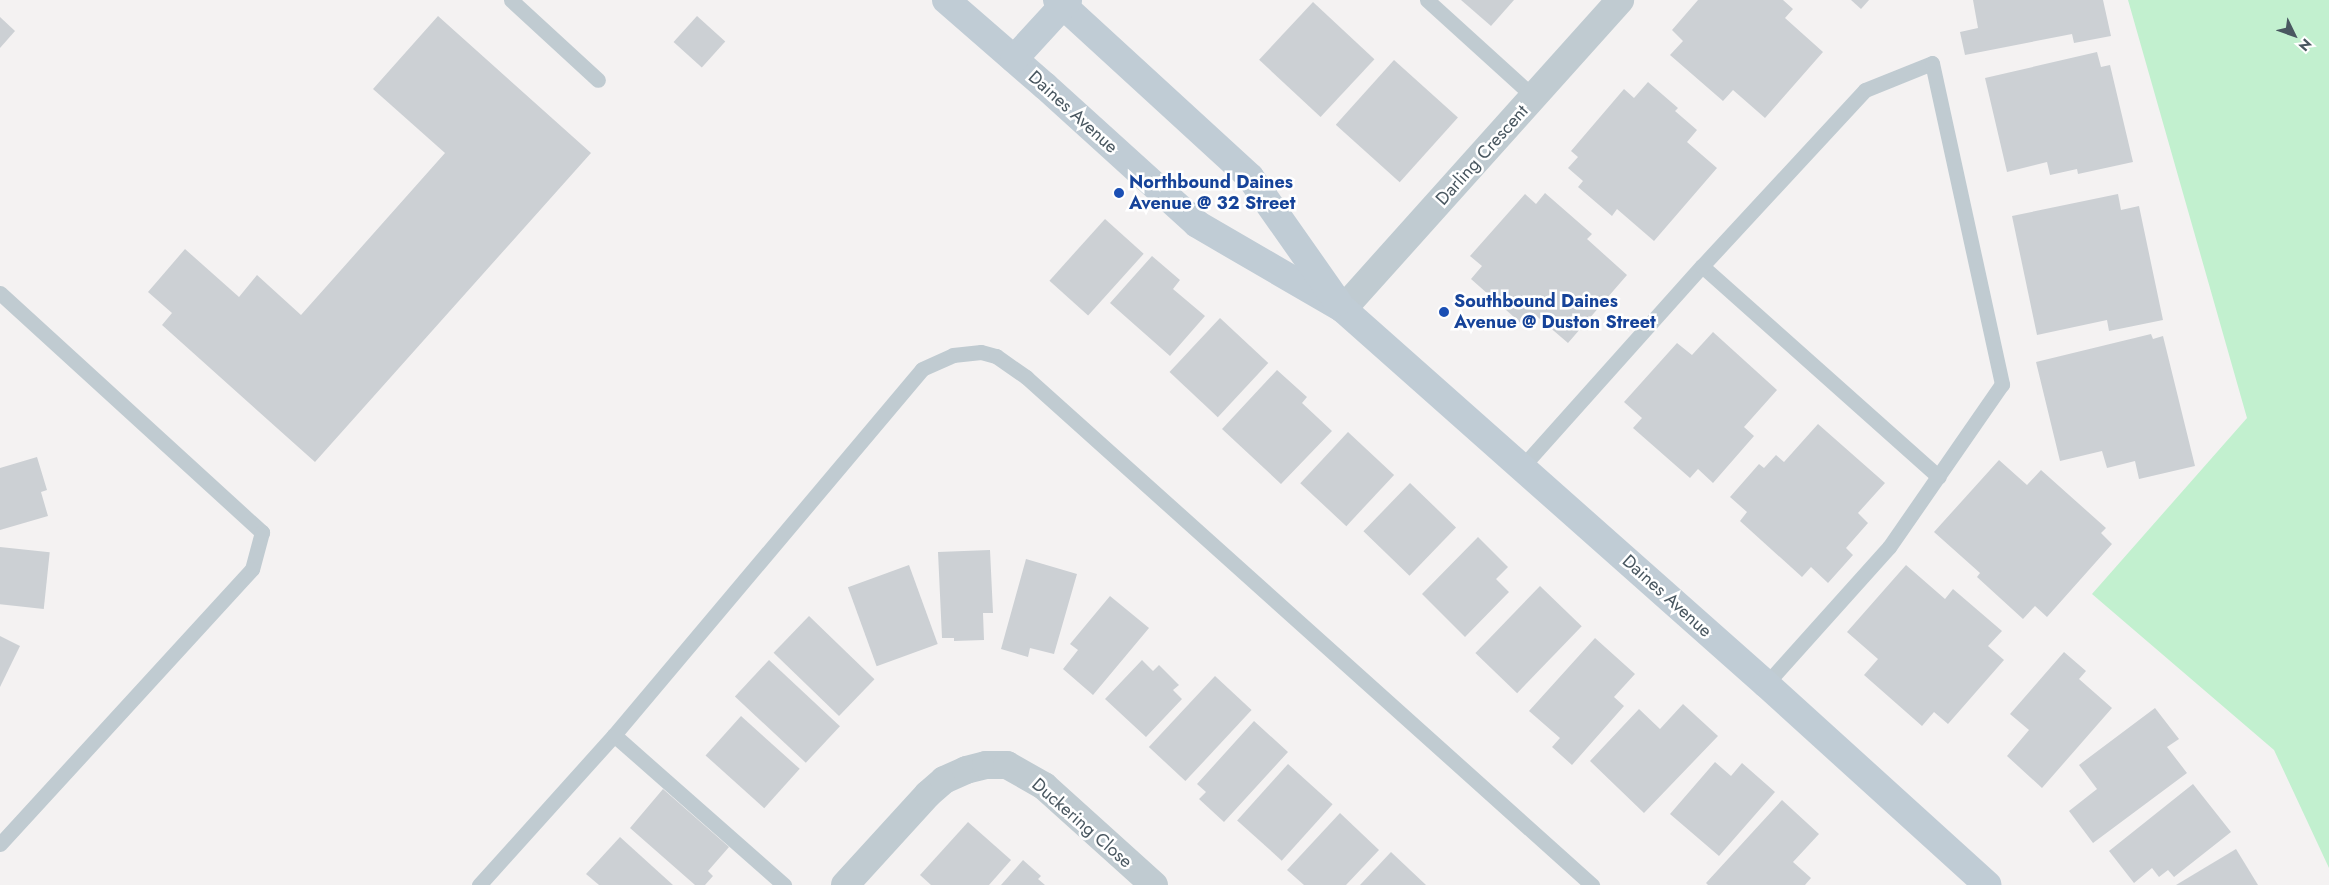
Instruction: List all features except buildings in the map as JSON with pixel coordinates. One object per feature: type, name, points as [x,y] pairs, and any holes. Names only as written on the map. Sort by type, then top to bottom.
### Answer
[{"type":"street","name":"Darling Crescent","points":[[1343,309],[1620,0]]},
{"type":"street","points":[[1014,59],[1063,2]]},
{"type":"street","name":"Daines Avenue","points":[[1063,2],[1250,176],[1343,309]]},
{"type":"street","name":"Daines Avenue","points":[[956,3],[1014,59],[1197,224],[1343,309],[1766,684],[1988,885]]},
{"type":"street","name":"Duckering Close","points":[[846,885],[928,794],[944,780],[966,770],[986,765],[1007,765],[1044,786],[1154,885]]},
{"type":"lane","points":[[511,0],[598,80]]},
{"type":"lane","points":[[1427,0],[1534,97]]},
{"type":"lane","points":[[1522,467],[1702,266],[1865,90],[1932,63],[2002,384],[1890,547],[1766,684]]},
{"type":"lane","points":[[1702,266],[1939,477]]},
{"type":"lane","points":[[0,293],[262,532],[252,568],[0,844]]},
{"type":"lane","points":[[479,885],[614,735],[922,370],[953,355],[981,352],[996,356],[1026,377],[1592,885]]},
{"type":"lane","points":[[614,735],[784,885]]},
{"type":"green space","points":[[2128,0],[2329,0],[2329,868],[2274,750],[2092,594],[2247,418]]},
{"type":"place","name":"Northbound Daines Avenue @ 32 Street","points":[[1119,193]]},
{"type":"place","name":"Southbound Daines Avenue @ Duston Street","points":[[1444,312]]}]
